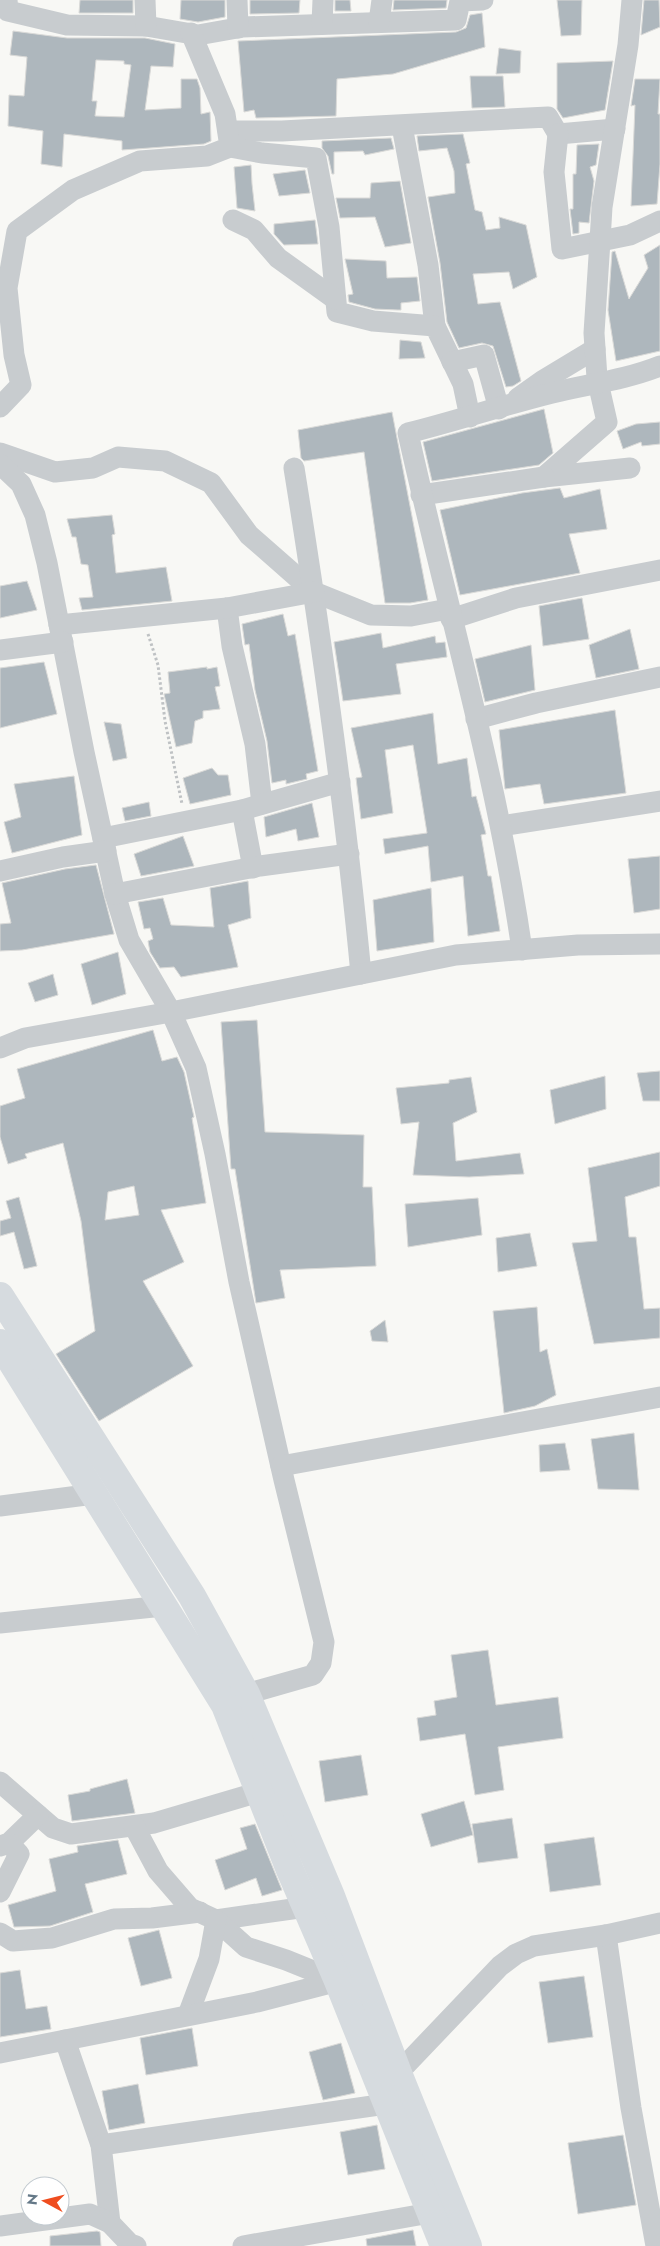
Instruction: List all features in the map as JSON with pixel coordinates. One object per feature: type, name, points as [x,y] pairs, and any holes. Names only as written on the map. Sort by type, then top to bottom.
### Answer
[{"type":"main road","points":[[0,1296],[192,1596],[246,1694],[331,1896],[398,2073],[468,2246]]},
{"type":"main road","points":[[0,1343],[225,1705],[444,2246]]},
{"type":"street","points":[[7,0],[8,11],[67,25],[146,26],[198,35],[238,28],[456,20],[460,1],[483,0]]},
{"type":"street","points":[[146,0],[146,26]]},
{"type":"street","points":[[237,0],[238,28]]},
{"type":"street","points":[[322,24],[323,0]]},
{"type":"street","points":[[380,22],[382,0]]},
{"type":"street","points":[[544,476],[606,422],[598,384],[594,333],[602,207],[628,46],[632,0]]},
{"type":"street","points":[[191,34],[225,114],[229,139]]},
{"type":"street","points":[[0,407],[21,385],[14,355],[7,288],[17,231],[73,190],[140,161],[206,156],[229,139],[282,131],[402,126],[548,116],[558,134],[554,172],[562,250],[630,235],[660,221]]},
{"type":"street","points":[[402,126],[428,265],[435,326],[462,384],[470,417]]},
{"type":"street","points":[[558,134],[615,129]]},
{"type":"street","points":[[229,139],[262,153],[316,158],[329,227],[337,312],[373,321],[435,326]]},
{"type":"street","points":[[233,220],[254,230],[278,258],[335,299]]},
{"type":"street","points":[[504,407],[542,380],[595,349]]},
{"type":"street","points":[[452,362],[484,355],[504,407]]},
{"type":"street","points":[[522,950],[501,826],[421,495],[408,433],[552,393],[598,384],[660,366]]},
{"type":"street","points":[[0,453],[55,472],[93,468],[118,457],[165,461],[211,483],[249,536],[314,592],[371,615],[411,616],[450,614],[516,598],[660,570]]},
{"type":"street","points":[[0,464],[21,484],[35,515],[47,563],[115,894],[129,940],[171,1012],[196,1068],[239,1282],[324,1642],[321,1663],[313,1675],[246,1694]]},
{"type":"street","points":[[294,468],[314,592],[340,782],[361,974]]},
{"type":"street","points":[[421,495],[544,476],[630,468]]},
{"type":"street","points":[[0,650],[61,633],[143,617],[227,608],[314,592]]},
{"type":"street","points":[[227,608],[232,646],[255,744],[252,807],[253,868]]},
{"type":"street","points":[[476,719],[536,703],[660,677]]},
{"type":"street","points":[[0,871],[63,857],[184,822],[252,807],[340,782]]},
{"type":"street","points":[[501,826],[660,801]]},
{"type":"street","points":[[115,894],[253,868],[349,854]]},
{"type":"street","points":[[5,1039],[25,1038],[171,1012],[456,955],[578,945],[660,944]]},
{"type":"street","points":[[281,1466],[660,1398]]},
{"type":"street","points":[[0,1506],[94,1494]]},
{"type":"street","points":[[0,1623],[163,1606]]},
{"type":"street","points":[[0,1782],[53,1828],[70,1834],[154,1823],[259,1792]]},
{"type":"street","points":[[0,1892],[19,1854],[5,1844],[38,1815]]},
{"type":"street","points":[[134,1826],[158,1871],[190,1908],[208,1916],[246,1947],[286,1960],[338,1981]]},
{"type":"street","points":[[0,1933],[13,1941],[52,1938],[114,1919],[208,1916],[306,1907]]},
{"type":"street","points":[[188,2015],[209,1959],[208,1916]]},
{"type":"street","points":[[398,2073],[500,1966],[516,1954],[534,1946],[606,1935],[660,1924]]},
{"type":"street","points":[[606,1935],[631,2108],[656,2246]]},
{"type":"street","points":[[0,2053],[257,2002],[338,1981]]},
{"type":"street","points":[[65,2040],[101,2145],[110,2223]]},
{"type":"street","points":[[101,2145],[386,2104]]},
{"type":"street","points":[[243,2246],[430,2213]]},
{"type":"street","points":[[0,2226],[90,2214],[110,2223],[130,2244],[136,2246]]},
{"type":"path","points":[[143,617],[158,665],[164,721],[178,778],[184,822]]},
{"type":"building","points":[[80,0],[133,0],[133,13],[79,13]]},
{"type":"building","points":[[181,0],[225,0],[225,17],[198,22],[180,19]]},
{"type":"building","points":[[250,0],[300,0],[299,13],[250,14]]},
{"type":"building","points":[[335,0],[350,0],[351,11],[335,11]]},
{"type":"building","points":[[394,0],[447,0],[446,8],[393,10]]},
{"type":"building","points":[[557,0],[582,0],[581,35],[561,36]]},
{"type":"building","points":[[644,0],[659,0],[660,27],[641,35]]},
{"type":"building","points":[[482,13],[485,47],[393,74],[337,79],[336,116],[256,118],[254,110],[244,112],[238,41],[456,32],[466,28],[470,15]]},
{"type":"building","points":[[13,31],[67,38],[145,38],[175,44],[173,67],[151,66],[145,110],[181,108],[181,79],[197,79],[200,88],[201,114],[210,112],[211,141],[204,144],[122,150],[122,141],[64,134],[62,167],[41,164],[43,131],[8,126],[9,95],[24,96],[27,57],[10,55]],"holes":[[[96,60],[124,61],[124,64],[131,65],[124,117],[95,116],[97,101],[92,101]]]},
{"type":"building","points":[[499,48],[521,51],[520,73],[496,74]]},
{"type":"building","points":[[613,61],[605,110],[563,118],[557,109],[557,63]]},
{"type":"building","points":[[470,76],[503,76],[505,107],[472,108]]},
{"type":"building","points":[[635,79],[660,79],[658,114],[660,114],[660,164],[657,204],[631,206],[635,105],[631,106]]},
{"type":"building","points":[[463,134],[470,163],[466,164],[475,210],[482,212],[486,230],[500,228],[499,217],[526,225],[537,277],[513,289],[509,272],[473,274],[478,304],[500,302],[521,381],[513,386],[506,387],[493,346],[482,343],[459,348],[447,322],[440,263],[428,197],[455,193],[454,171],[447,148],[419,151],[417,136]]},
{"type":"building","points":[[391,138],[394,149],[365,155],[363,151],[334,152],[334,174],[332,174],[328,156],[322,148],[322,141]]},
{"type":"building","points":[[599,144],[596,165],[590,167],[594,181],[589,223],[579,222],[579,233],[573,234],[570,209],[573,209],[573,174],[576,174],[577,145]]},
{"type":"building","points":[[251,165],[255,211],[237,208],[234,167]]},
{"type":"building","points":[[305,170],[310,193],[279,196],[273,174]]},
{"type":"building","points":[[400,181],[411,243],[385,247],[375,217],[340,218],[336,198],[370,198],[371,183]]},
{"type":"building","points":[[315,220],[318,244],[284,245],[274,234],[274,224]]},
{"type":"building","points":[[660,245],[660,351],[616,361],[608,310],[612,252],[615,251],[629,299],[648,268],[644,255]]},
{"type":"building","points":[[345,259],[386,261],[387,278],[417,277],[420,301],[401,303],[401,310],[375,309],[349,302],[348,295],[353,294]]},
{"type":"building","points":[[400,340],[421,342],[425,358],[399,359]]},
{"type":"building","points":[[544,409],[553,453],[539,465],[432,481],[423,442]]},
{"type":"building","points":[[392,412],[428,600],[410,603],[385,603],[364,452],[304,461],[301,458],[298,430]]},
{"type":"building","points":[[660,422],[660,444],[642,446],[641,442],[623,449],[617,431],[636,424]]},
{"type":"building","points":[[560,488],[564,498],[600,489],[607,529],[569,534],[580,573],[460,595],[440,510],[522,493]]},
{"type":"building","points":[[112,515],[115,534],[112,535],[116,573],[166,567],[172,601],[82,610],[79,598],[93,597],[88,565],[81,564],[76,537],[72,537],[67,519]]},
{"type":"building","points":[[27,581],[37,610],[0,618],[0,586]]},
{"type":"building","points":[[582,598],[589,639],[543,646],[539,606]]},
{"type":"building","points":[[283,614],[288,636],[295,634],[318,771],[306,774],[307,779],[286,784],[286,780],[272,783],[267,741],[255,690],[249,644],[245,645],[242,624]]},
{"type":"building","points":[[630,629],[639,669],[596,678],[589,645]]},
{"type":"building","points":[[381,633],[383,648],[435,636],[436,643],[445,642],[447,657],[396,664],[401,694],[343,701],[334,642]]},
{"type":"building","points":[[531,645],[535,690],[485,702],[475,659]]},
{"type":"building","points":[[44,662],[57,714],[0,728],[0,668]]},
{"type":"building","points":[[207,667],[207,669],[217,667],[220,686],[215,687],[220,709],[203,711],[203,718],[195,721],[192,743],[176,747],[164,694],[170,693],[168,672]]},
{"type":"building","points":[[615,710],[626,793],[544,804],[540,784],[505,789],[499,730]]},
{"type":"building","points":[[433,713],[438,764],[467,758],[472,797],[476,796],[486,834],[481,835],[488,876],[491,876],[500,931],[468,936],[463,876],[431,882],[428,846],[385,854],[383,839],[427,833],[413,745],[385,750],[393,813],[361,819],[356,778],[362,777],[351,728]]},
{"type":"building","points":[[104,722],[121,724],[127,758],[113,761]]},
{"type":"building","points":[[212,768],[218,775],[228,775],[231,795],[190,804],[183,778]]},
{"type":"building","points":[[74,776],[82,835],[12,853],[4,822],[21,817],[14,784]]},
{"type":"building","points":[[149,802],[151,816],[125,821],[122,808]]},
{"type":"building","points":[[312,803],[319,837],[298,841],[296,829],[266,837],[264,817]]},
{"type":"building","points":[[183,836],[194,866],[141,876],[134,854]]},
{"type":"building","points":[[660,856],[660,909],[634,913],[628,859]]},
{"type":"building","points":[[96,865],[114,934],[22,950],[0,951],[0,924],[11,923],[2,883],[65,869]]},
{"type":"building","points":[[248,881],[251,918],[228,925],[238,967],[181,977],[174,967],[160,968],[150,952],[148,941],[153,939],[150,928],[144,929],[138,902],[163,898],[171,925],[214,927],[210,888]]},
{"type":"building","points":[[431,888],[434,942],[377,951],[373,900]]},
{"type":"building","points":[[118,952],[126,994],[92,1005],[81,964]]},
{"type":"building","points":[[53,974],[58,995],[35,1002],[28,983]]},
{"type":"building","points":[[257,1020],[265,1132],[364,1135],[363,1187],[372,1187],[376,1266],[280,1270],[285,1298],[256,1303],[235,1169],[231,1169],[221,1022]]},
{"type":"building","points":[[153,1030],[162,1061],[177,1057],[184,1072],[194,1117],[192,1118],[206,1203],[161,1210],[184,1262],[143,1281],[193,1366],[99,1421],[56,1354],[95,1331],[81,1221],[63,1143],[25,1154],[27,1158],[8,1164],[0,1137],[0,1106],[25,1098],[17,1069]],"holes":[[[134,1186],[139,1215],[105,1220],[108,1192]]]},
{"type":"building","points":[[660,1071],[660,1101],[643,1101],[637,1073]]},
{"type":"building","points":[[605,1076],[606,1109],[555,1124],[550,1090]]},
{"type":"building","points":[[471,1077],[477,1112],[453,1123],[456,1161],[520,1153],[524,1174],[469,1177],[413,1175],[419,1122],[401,1124],[396,1088],[449,1083],[449,1080]]},
{"type":"building","points":[[660,1152],[660,1186],[625,1197],[629,1237],[636,1237],[644,1309],[660,1308],[660,1338],[594,1344],[572,1243],[597,1241],[588,1168]]},
{"type":"building","points":[[19,1197],[37,1266],[24,1269],[14,1232],[0,1236],[0,1221],[11,1218],[6,1201]]},
{"type":"building","points":[[478,1198],[482,1235],[408,1247],[405,1204]]},
{"type":"building","points":[[530,1233],[537,1266],[498,1272],[496,1238]]},
{"type":"building","points":[[537,1307],[540,1352],[547,1349],[556,1395],[535,1406],[504,1413],[493,1311]]},
{"type":"building","points":[[385,1320],[388,1342],[372,1341],[370,1331]]},
{"type":"building","points":[[634,1433],[639,1490],[598,1489],[591,1439]]},
{"type":"building","points":[[565,1443],[570,1470],[540,1472],[539,1445]]},
{"type":"building","points":[[488,1650],[496,1705],[558,1697],[563,1738],[498,1747],[504,1790],[475,1795],[465,1734],[420,1741],[417,1718],[436,1715],[434,1701],[457,1697],[451,1655]]},
{"type":"building","points":[[361,1755],[368,1795],[325,1802],[319,1761]]},
{"type":"building","points":[[127,1779],[135,1813],[72,1821],[68,1795],[90,1791],[90,1789]]},
{"type":"building","points":[[464,1801],[473,1835],[431,1847],[421,1814]]},
{"type":"building","points":[[512,1818],[518,1858],[478,1863],[472,1824]]},
{"type":"building","points":[[255,1824],[282,1890],[262,1896],[256,1878],[225,1890],[215,1860],[247,1849],[240,1828]]},
{"type":"building","points":[[594,1837],[601,1885],[550,1892],[544,1844]]},
{"type":"building","points":[[118,1840],[127,1874],[85,1884],[93,1912],[50,1926],[14,1927],[8,1905],[56,1891],[49,1859],[78,1852],[77,1846]]},
{"type":"building","points":[[159,1930],[172,1978],[141,1986],[128,1938]]},
{"type":"building","points":[[20,1970],[26,2009],[47,2006],[51,2029],[0,2037],[0,1973]]},
{"type":"building","points":[[584,1976],[593,2037],[548,2043],[539,1982]]},
{"type":"building","points":[[192,2028],[198,2066],[146,2075],[140,2038]]},
{"type":"building","points":[[341,2043],[355,2093],[323,2100],[309,2052]]},
{"type":"building","points":[[138,2084],[145,2123],[109,2130],[102,2091]]},
{"type":"building","points":[[377,2125],[385,2169],[348,2175],[340,2132]]},
{"type":"building","points":[[623,2135],[636,2205],[578,2214],[568,2143]]},
{"type":"building","points":[[413,2230],[416,2246],[367,2246],[366,2239]]},
{"type":"building","points":[[100,2232],[101,2246],[50,2246],[50,2236]]}]
